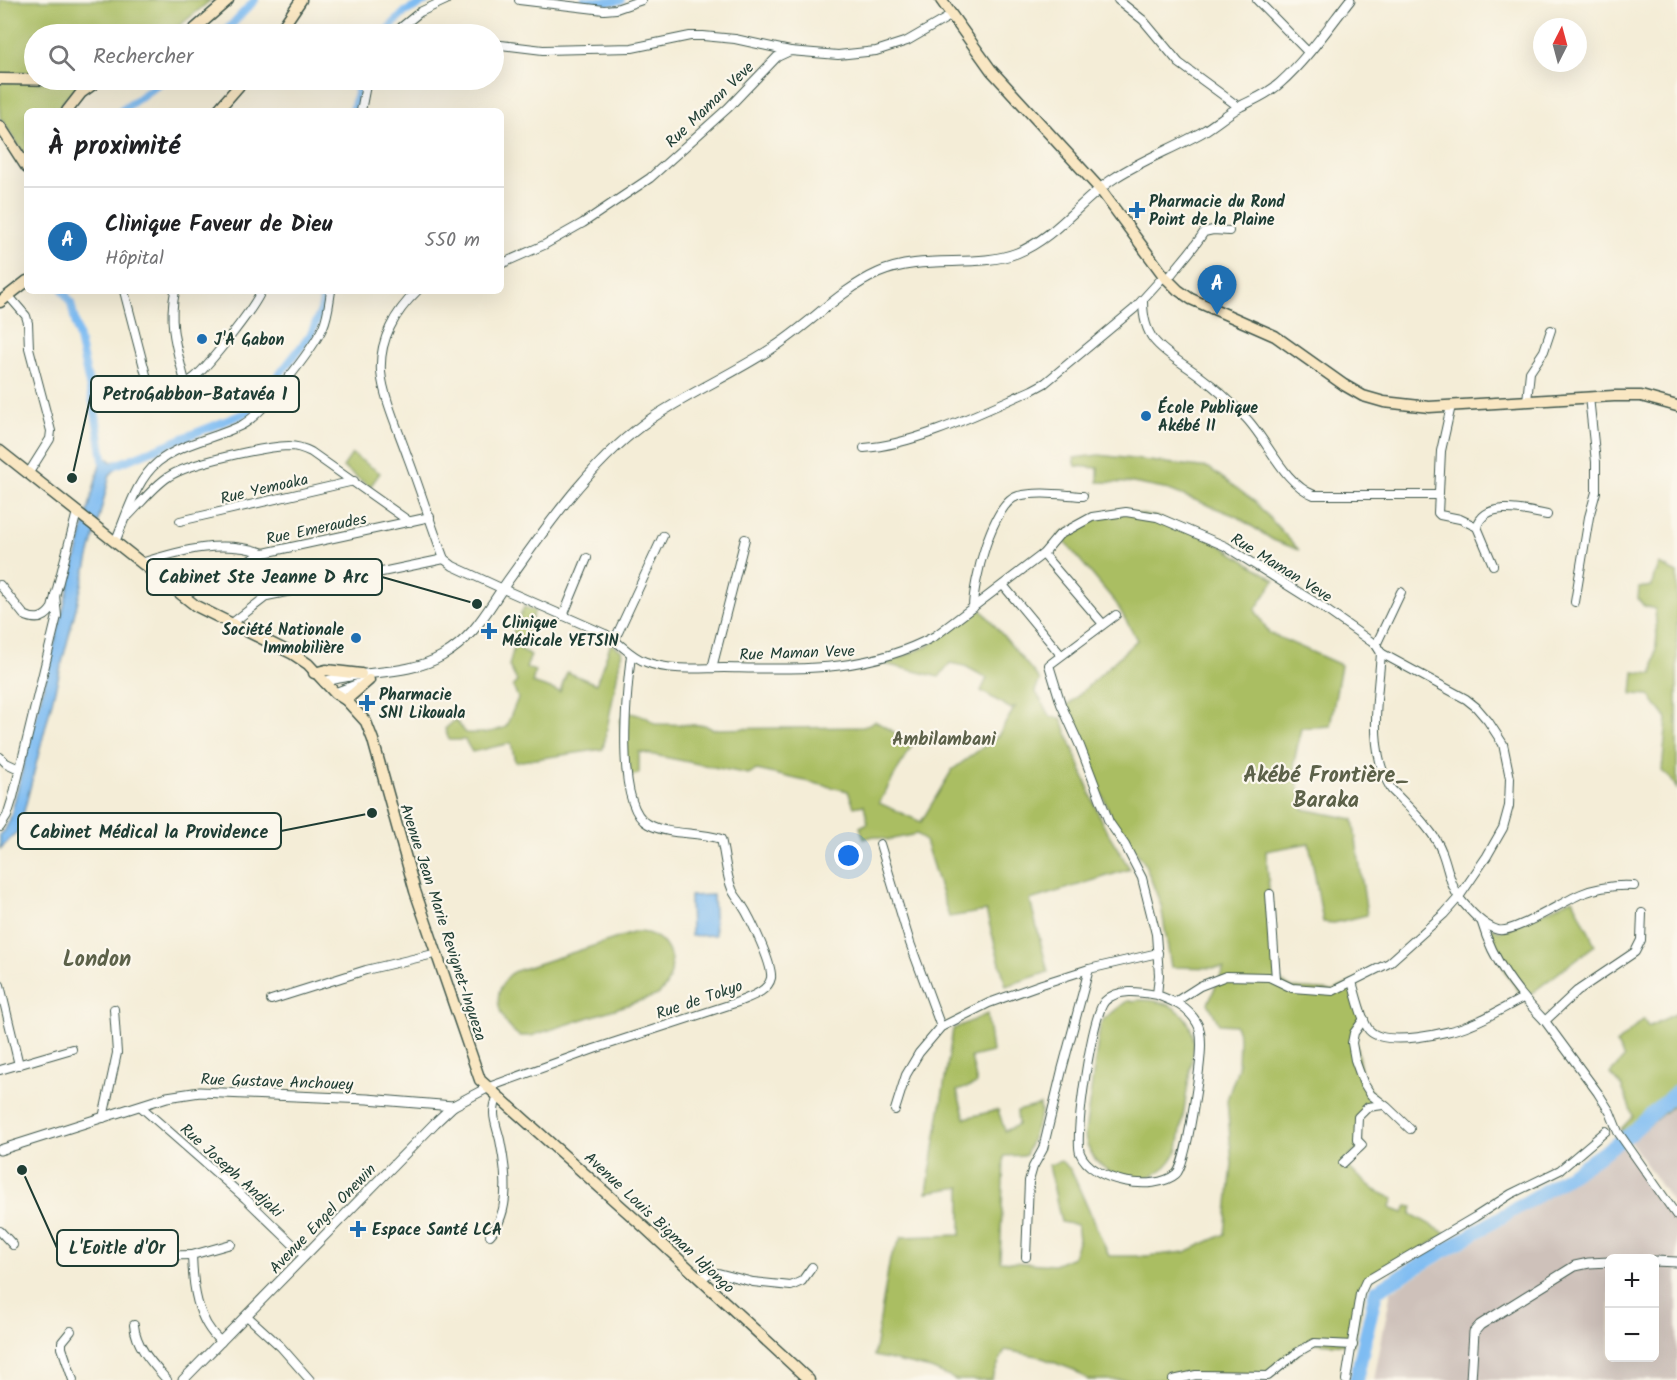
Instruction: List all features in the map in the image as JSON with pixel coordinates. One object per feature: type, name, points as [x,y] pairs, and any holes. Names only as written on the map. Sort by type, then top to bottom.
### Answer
[{"type":"main road","points":[[200,24],[228,0]]},
{"type":"main road","points":[[285,24],[301,0]]},
{"type":"main road","points":[[940,0],[991,70],[1100,189],[1166,278],[1191,299],[1275,336],[1363,396],[1406,406],[1451,406],[1641,396],[1677,406]]},
{"type":"main road","points":[[0,80],[24,80]]},
{"type":"main road","points":[[70,108],[85,90]]},
{"type":"main road","points":[[220,108],[235,90]]},
{"type":"main road","points":[[0,126],[24,163]]},
{"type":"main road","points":[[4,298],[24,283]]},
{"type":"main road","name":"Avenue Jean Marie Revignet-Ingueza","points":[[0,451],[182,596],[203,610],[293,654],[308,664],[314,673],[346,700],[366,722],[373,740],[403,852],[473,1061],[480,1080],[494,1091]]},
{"type":"main road","points":[[314,673],[332,670],[365,677],[346,700]]},
{"type":"main road","name":"Avenue Louis Bigman Idjongo","points":[[494,1091],[809,1380]]},
{"type":"street","points":[[405,24],[420,12],[446,0]]},
{"type":"street","points":[[519,0],[604,10],[616,9],[642,0]]},
{"type":"street","points":[[1118,0],[1143,20],[1179,63],[1239,107]]},
{"type":"street","points":[[1257,0],[1308,52]]},
{"type":"street","points":[[324,682],[412,668],[440,657],[457,646],[476,629],[538,539],[586,479],[631,432],[774,347],[869,277],[897,266],[988,259],[1019,252],[1044,237],[1100,189],[1122,174],[1205,130],[1278,85],[1350,0]]},
{"type":"street","points":[[504,45],[543,50],[632,48],[690,36],[703,36],[735,39],[790,51],[838,55],[876,51],[908,42],[952,15]]},
{"type":"street","name":"Rue Maman Veve","points":[[504,263],[544,245],[583,223],[650,178],[728,108],[767,66],[777,57],[790,51]]},
{"type":"street","points":[[362,108],[366,90]]},
{"type":"street","points":[[864,448],[889,445],[935,430],[1045,383],[1143,301],[1198,242],[1204,232],[1228,231]]},
{"type":"street","points":[[125,294],[151,394],[195,377],[250,309],[259,294]]},
{"type":"street","points":[[174,294],[172,329],[185,382]]},
{"type":"street","points":[[115,542],[143,479],[158,463],[179,448],[240,425],[260,411],[322,329],[330,294]]},
{"type":"street","points":[[231,624],[267,596],[444,559],[399,432],[381,373],[388,329],[400,310],[414,294]]},
{"type":"street","points":[[4,298],[26,316],[29,348],[51,431],[50,439],[28,474]]},
{"type":"street","points":[[1143,301],[1149,333],[1156,342],[1204,379],[1245,417],[1260,434],[1273,456],[1296,483],[1309,493],[1314,495],[1438,495]]},
{"type":"street","points":[[1527,401],[1531,368],[1544,351],[1551,330]]},
{"type":"street","points":[[1575,602],[1589,517],[1596,492],[1596,462],[1589,398]]},
{"type":"street","points":[[1451,406],[1441,451],[1438,514],[1460,519],[1477,527]]},
{"type":"street","points":[[125,519],[166,478],[177,472],[198,465],[288,446],[302,447],[410,522]]},
{"type":"street","name":"Rue Yemoaka","points":[[180,521],[354,481]]},
{"type":"street","points":[[972,608],[973,595],[986,548],[999,514],[1009,501],[1017,496],[1039,494],[1083,496]]},
{"type":"street","points":[[1493,565],[1477,527],[1484,514],[1503,510],[1523,510],[1547,515]]},
{"type":"street","name":"Rue Maman Veve","points":[[444,559],[453,566],[615,639],[631,655],[658,666],[824,668],[871,662],[919,645],[935,636],[1043,554],[1059,535],[1092,517],[1126,512],[1157,517],[1214,541],[1244,557],[1319,605],[1379,649],[1476,706],[1503,744],[1510,778],[1507,818],[1487,856],[1459,897],[1436,921],[1396,958],[1333,991],[1292,988],[1269,977],[1226,975],[1200,986],[1175,1002]]},
{"type":"street","points":[[0,585],[22,614],[40,619],[47,615],[80,515]]},
{"type":"street","name":"Rue Emeraudes","points":[[182,596],[264,553],[430,517]]},
{"type":"street","points":[[615,639],[663,536]]},
{"type":"street","points":[[712,668],[746,539]]},
{"type":"street","points":[[141,563],[220,545],[240,546],[264,553]]},
{"type":"street","points":[[1043,554],[1103,624]]},
{"type":"street","points":[[563,616],[587,558]]},
{"type":"street","points":[[1003,585],[1061,655]]},
{"type":"street","points":[[1401,592],[1379,649],[1377,752],[1391,789],[1436,839],[1459,897],[1482,923],[1495,957],[1523,998],[1545,1021],[1598,1093],[1610,1112],[1618,1132],[1677,1216]]},
{"type":"street","points":[[0,827],[7,816],[57,616],[55,595]]},
{"type":"street","points":[[1116,615],[1049,665],[1061,704],[1109,822],[1125,845],[1142,878],[1156,934],[1157,995]]},
{"type":"street","name":"Rue de Tokyo","points":[[494,1091],[594,1049],[738,1002],[758,993],[767,986],[771,977],[768,960],[754,928],[743,905],[732,890],[721,839],[650,825],[638,815],[634,807],[626,778],[627,690],[631,655]]},
{"type":"street","points":[[335,693],[365,677]]},
{"type":"street","points":[[0,758],[19,769]]},
{"type":"street","points":[[880,844],[910,943],[940,1026]]},
{"type":"street","points":[[1482,923],[1500,931],[1518,927],[1583,893],[1607,887],[1634,886]]},
{"type":"street","points":[[1270,894],[1276,979]]},
{"type":"street","points":[[1545,1021],[1577,991],[1635,952],[1641,940],[1642,913]]},
{"type":"street","points":[[272,1000],[366,970],[438,953]]},
{"type":"street","points":[[896,1110],[906,1075],[919,1053],[940,1026],[989,1003],[1089,969],[1158,953]]},
{"type":"street","points":[[1026,1257],[1029,1181],[1033,1167],[1043,1149],[1089,969]]},
{"type":"street","points":[[1353,982],[1368,1029],[1376,1035],[1393,1038],[1408,1038],[1469,1026],[1523,998]]},
{"type":"street","points":[[0,985],[19,1065]]},
{"type":"street","points":[[1134,991],[1157,995],[1175,1002],[1186,1010],[1197,1022],[1202,1044],[1186,1146],[1179,1172],[1166,1181],[1160,1183],[1126,1181],[1099,1172],[1084,1161],[1078,1146],[1090,1042],[1097,1014],[1104,1001],[1116,995],[1134,991]]},
{"type":"street","points":[[103,1118],[117,1053],[114,1009]]},
{"type":"street","points":[[1364,1019],[1354,1033],[1352,1043],[1363,1082],[1371,1095],[1410,1129]]},
{"type":"street","points":[[0,1070],[72,1049]]},
{"type":"street","points":[[490,1235],[497,1228],[500,1220],[505,1185],[502,1148],[494,1114],[494,1091]]},
{"type":"street","name":"Avenue Engel Onewin","points":[[183,1380],[453,1106],[494,1091]]},
{"type":"street","name":"Rue Gustave Anchouey","points":[[0,1150],[166,1097],[200,1092],[366,1099],[453,1106]]},
{"type":"street","points":[[1342,1163],[1362,1144],[1357,1140],[1358,1117],[1368,1107],[1383,1105]]},
{"type":"street","name":"Rue Joseph Andjaki","points":[[140,1106],[246,1198],[305,1256]]},
{"type":"street","points":[[1346,1380],[1360,1293],[1366,1281],[1511,1194],[1560,1170],[1606,1131]]},
{"type":"street","points":[[0,1231],[13,1245]]},
{"type":"street","points":[[148,1256],[192,1255],[231,1244]]},
{"type":"street","points":[[192,1255],[195,1291],[203,1316],[209,1329],[221,1342]]},
{"type":"street","points":[[1659,1261],[1677,1262]]},
{"type":"street","points":[[1471,1380],[1474,1332],[1480,1325],[1575,1266],[1605,1263]]},
{"type":"street","points":[[700,1279],[710,1273],[718,1273],[753,1282],[791,1286],[802,1281],[812,1267]]},
{"type":"street","points":[[247,1316],[281,1347],[310,1380]]},
{"type":"street","points":[[134,1325],[135,1336],[142,1349],[167,1380]]},
{"type":"street","points":[[72,1331],[62,1342],[62,1348],[73,1380]]},
{"type":"street","points":[[1173,1380],[1196,1375],[1268,1376],[1298,1352],[1314,1343],[1353,1345]]},
{"type":"shaded area","points":[[1677,1106],[1677,1209],[1630,1141],[1671,1107]]},
{"type":"shaded area","points":[[1623,1147],[1677,1223],[1677,1380],[1374,1380],[1391,1291],[1510,1220]]},
{"type":"green space","points":[[0,0],[211,0],[181,24],[24,24],[24,77],[0,79]]},
{"type":"green space","points":[[0,82],[24,82],[24,90],[76,90],[64,100],[60,108],[24,108],[24,153],[0,117]]},
{"type":"green space","points":[[352,454],[380,473],[370,487],[343,467]]},
{"type":"green space","points":[[1099,455],[1209,468],[1254,501],[1299,550],[1273,540],[1236,516],[1169,490],[1133,483],[1098,482],[1098,468],[1076,466],[1074,458]]},
{"type":"green space","points":[[1126,512],[1157,517],[1214,541],[1275,580],[1255,610],[1269,633],[1341,665],[1330,726],[1301,728],[1294,763],[1303,809],[1353,819],[1367,915],[1334,923],[1323,922],[1309,843],[1266,851],[1276,979],[1292,988],[1333,991],[1352,982],[1364,1019],[1354,1034],[1363,1082],[1383,1105],[1373,1105],[1358,1117],[1362,1145],[1343,1163],[1375,1190],[1394,1199],[1390,1208],[1403,1213],[1407,1206],[1413,1207],[1411,1214],[1447,1234],[1366,1282],[1353,1345],[1314,1343],[1268,1376],[1196,1375],[1173,1380],[1088,1380],[1074,1370],[1037,1356],[1005,1350],[991,1380],[956,1380],[931,1369],[874,1356],[890,1258],[902,1237],[961,1235],[961,1187],[927,1192],[953,1029],[987,1014],[992,1052],[971,1057],[977,1084],[957,1091],[965,1118],[998,1110],[1005,1131],[1018,1125],[1017,1111],[1040,1105],[1041,1113],[1026,1155],[1004,1156],[1000,1261],[1054,1265],[1073,1257],[1079,1239],[1077,1225],[1061,1222],[1049,1165],[1061,1161],[1071,1170],[1109,1256],[1147,1256],[1185,1252],[1225,1234],[1232,1164],[1227,1100],[1238,1068],[1239,1036],[1235,1025],[1219,1024],[1208,1003],[1224,968],[1171,967],[1161,905],[1144,862],[1113,821],[1066,707],[1137,640],[1116,603],[1059,535],[1092,517]]},
{"type":"green space","points":[[1659,564],[1677,573],[1677,789],[1662,771],[1667,719],[1649,695],[1632,694],[1634,672],[1653,674],[1657,636],[1655,609],[1644,606],[1638,599],[1639,588],[1652,586]]},
{"type":"green space","points":[[524,607],[535,611],[520,649],[531,655],[526,668],[535,671],[532,683],[560,692],[567,672],[596,684],[611,643],[622,651],[603,749],[515,762],[511,743],[472,752],[465,740],[449,740],[445,729],[455,720],[466,733],[486,733],[506,727],[518,698],[513,687],[517,681],[509,666],[516,639],[512,635]]},
{"type":"green space","points":[[981,609],[1040,680],[1035,691],[1051,717],[1061,718],[1102,823],[1130,869],[1030,900],[1048,972],[1006,986],[986,911],[949,917],[925,841],[917,834],[888,840],[874,836],[864,839],[860,827],[868,823],[864,805],[854,807],[848,791],[757,770],[748,774],[639,752],[639,774],[626,776],[620,721],[627,712],[646,717],[655,724],[705,725],[712,729],[863,727],[875,721],[913,743],[879,803],[921,822],[952,770],[998,736],[1015,707],[1011,709],[981,691],[987,678],[965,666],[950,663],[939,677],[885,664],[928,646]]},
{"type":"green space","points":[[1573,899],[1595,945],[1524,999],[1508,976],[1482,923],[1500,931]]},
{"type":"green space","points":[[636,932],[658,938],[670,955],[672,965],[670,976],[666,986],[658,995],[531,1036],[519,1036],[505,1022],[501,1014],[499,997],[505,980],[513,972]]},
{"type":"green space","points":[[1143,1000],[1163,1003],[1179,1012],[1189,1025],[1194,1045],[1178,1149],[1160,1171],[1149,1177],[1137,1178],[1112,1173],[1102,1166],[1087,1146],[1085,1133],[1100,1026],[1104,1019],[1127,1001]]},
{"type":"green space","points":[[1677,1013],[1677,1106],[1671,1107],[1630,1141],[1621,1129],[1633,1116],[1622,1087],[1610,1074],[1624,1058],[1616,1044],[1644,1019],[1648,1027]]},
{"type":"water","points":[[109,459],[111,462],[116,461],[118,466],[110,475],[23,815],[18,831],[0,849],[0,835],[10,819],[101,460]]},
{"type":"water","points":[[713,895],[715,935],[691,936],[690,896]]},
{"type":"waterway","points":[[232,24],[255,0]]},
{"type":"waterway","points":[[393,24],[405,12],[428,0]]},
{"type":"waterway","points":[[585,0],[605,2],[621,0]]},
{"type":"waterway","points":[[125,108],[150,90]]},
{"type":"waterway","points":[[354,108],[358,90]]},
{"type":"waterway","points":[[65,294],[71,303],[96,416],[105,471]]},
{"type":"waterway","points":[[108,468],[248,412],[311,334],[321,310],[324,294]]},
{"type":"waterway","points":[[1356,1380],[1376,1291],[1585,1165],[1630,1134],[1677,1091]]},
{"type":"place","name":"Pharmacie du Rond Point de la Plaine","points":[[1137,210]]},
{"type":"place","name":"Clinique Faveur de Dieu","points":[[1217,315]]},
{"type":"place","name":"J'A Gabon","points":[[202,339]]},
{"type":"place","name":"École Publique Akébé II","points":[[1146,416]]},
{"type":"place","name":"PetroGabbon-Batavéa 1","points":[[72,478]]},
{"type":"place","name":"Cabinet Ste Jeanne D Arc","points":[[477,604]]},
{"type":"place","name":"Clinique Médicale YETSIN","points":[[489,631]]},
{"type":"place","name":"Société Nationale Immobilière","points":[[356,638]]},
{"type":"place","name":"Pharmacie SNI Likouala","points":[[367,703]]},
{"type":"place","name":"Cabinet Médical la Providence","points":[[372,813]]},
{"type":"place","name":"L'Eoitle d'Or","points":[[22,1170]]},
{"type":"place","name":"Espace Santé LCA","points":[[358,1229]]},
{"type":"district","name":"Ambilambani","points":[[944,739]]},
{"type":"district","name":"Akébé Frontière_ Baraka","points":[[1326,786]]},
{"type":"district","name":"London","points":[[97,958]]}]
